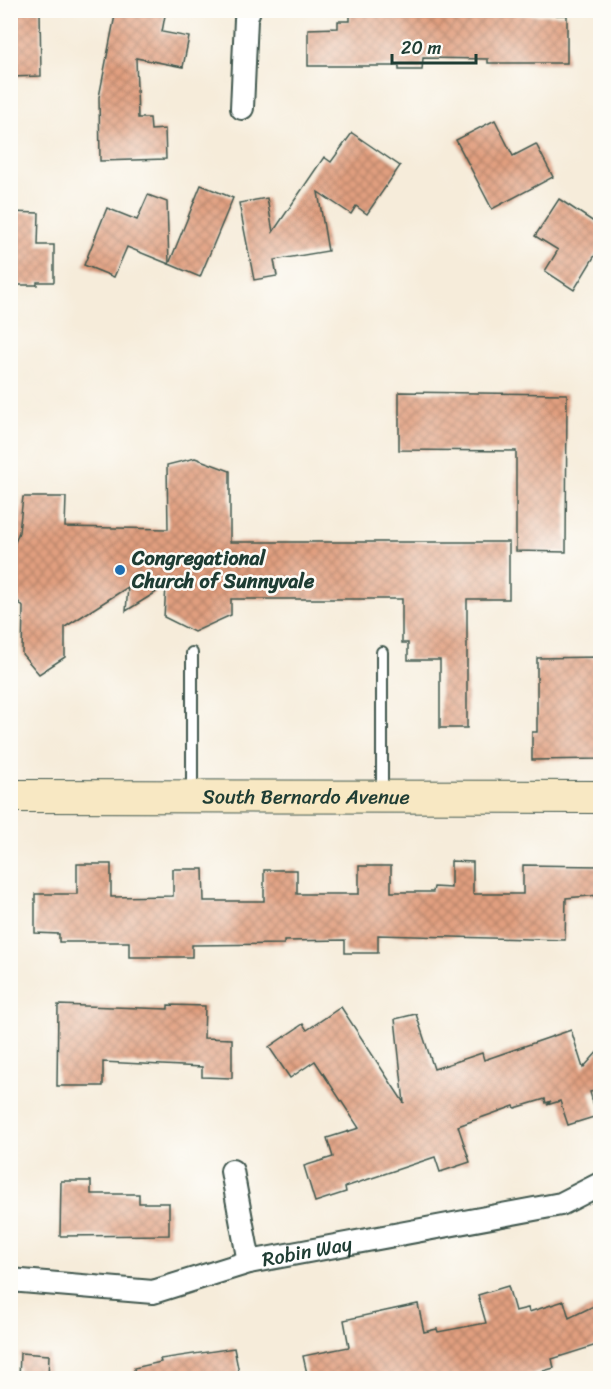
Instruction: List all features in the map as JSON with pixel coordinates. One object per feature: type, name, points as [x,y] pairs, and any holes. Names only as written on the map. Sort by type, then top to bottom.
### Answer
[{"type":"street","points":[[242,108],[246,19],[249,10]]},
{"type":"street","name":"South Bernardo Avenue","points":[[10,796],[600,797]]},
{"type":"street","points":[[232,1171],[249,1262]]},
{"type":"street","name":"Robin Way","points":[[10,1280],[153,1292],[249,1262],[561,1204],[600,1184]]},
{"type":"lane","points":[[382,652],[382,796]]},
{"type":"lane","points":[[192,653],[192,796]]},
{"type":"building","points":[[10,10],[40,10],[41,76],[10,77]]},
{"type":"building","points":[[116,10],[166,10],[162,32],[189,37],[183,67],[136,58],[138,118],[150,118],[151,130],[165,129],[166,159],[100,161],[99,97]]},
{"type":"building","points":[[350,10],[378,10],[378,15],[444,15],[444,10],[516,10],[516,15],[567,15],[567,63],[488,63],[488,59],[423,58],[422,70],[399,70],[399,66],[308,66],[308,29],[338,28],[338,21],[350,21]]},
{"type":"building","points":[[495,120],[513,156],[536,144],[553,177],[492,209],[456,140]]},
{"type":"building","points":[[352,133],[400,166],[367,214],[356,206],[351,214],[318,192],[328,251],[274,260],[277,276],[254,280],[239,203],[267,198],[273,232],[324,157],[331,162]]},
{"type":"building","points":[[201,185],[233,198],[200,277],[169,264]]},
{"type":"building","points":[[148,195],[167,202],[169,264],[127,247],[114,277],[84,265],[107,208],[137,220]]},
{"type":"building","points":[[559,199],[600,226],[600,247],[574,290],[545,271],[558,250],[535,236]]},
{"type":"building","points":[[10,212],[39,213],[38,245],[54,245],[54,282],[37,282],[37,285],[10,285]]},
{"type":"building","points":[[399,392],[567,394],[566,552],[516,551],[516,451],[399,450]]},
{"type":"building","points":[[195,458],[230,471],[230,542],[509,542],[509,599],[467,599],[467,728],[440,728],[440,660],[408,660],[408,643],[402,643],[402,599],[231,599],[231,615],[194,632],[164,617],[166,586],[126,611],[128,587],[65,627],[65,657],[39,674],[22,654],[23,607],[10,592],[10,555],[19,532],[23,497],[66,497],[65,527],[168,529],[167,465]]},
{"type":"building","points":[[600,657],[600,759],[532,760],[532,732],[537,732],[537,658]]},
{"type":"building","points":[[451,861],[473,862],[473,894],[523,894],[523,865],[600,866],[600,895],[566,898],[565,940],[378,935],[378,953],[345,953],[345,940],[284,941],[284,944],[192,945],[192,957],[129,957],[129,942],[59,942],[59,934],[35,933],[35,894],[77,894],[77,864],[111,864],[111,897],[173,896],[173,869],[203,869],[204,901],[264,901],[264,870],[297,870],[297,894],[359,894],[359,866],[391,866],[391,892],[433,892],[434,887],[451,888]]},
{"type":"building","points":[[58,1005],[168,1009],[168,1005],[205,1006],[204,1038],[232,1039],[232,1078],[202,1077],[202,1067],[103,1062],[103,1086],[57,1086]]},
{"type":"building","points":[[341,1007],[404,1103],[395,1019],[416,1014],[434,1069],[482,1053],[484,1060],[571,1030],[583,1068],[600,1049],[600,1089],[590,1092],[597,1116],[568,1125],[560,1101],[547,1105],[551,1101],[546,1103],[545,1099],[515,1108],[514,1106],[458,1126],[470,1162],[440,1172],[435,1157],[345,1187],[346,1192],[315,1202],[304,1166],[333,1157],[327,1138],[359,1128],[315,1061],[290,1078],[269,1047],[303,1024],[307,1030]]},
{"type":"building","points":[[61,1181],[91,1181],[91,1194],[139,1194],[139,1203],[169,1203],[169,1235],[60,1236]]},
{"type":"building","points":[[508,1286],[515,1311],[528,1308],[529,1312],[564,1301],[569,1318],[600,1303],[600,1344],[552,1359],[554,1368],[519,1378],[308,1378],[303,1356],[349,1347],[344,1320],[418,1304],[424,1332],[437,1329],[438,1332],[486,1323],[478,1295]]},
{"type":"building","points":[[234,1348],[240,1378],[135,1378],[134,1368],[161,1362],[160,1359]]},
{"type":"building","points":[[20,1353],[49,1355],[48,1378],[19,1378]]},
{"type":"place","name":"Congregational Church of Sunnyvale","points":[[120,570]]}]
